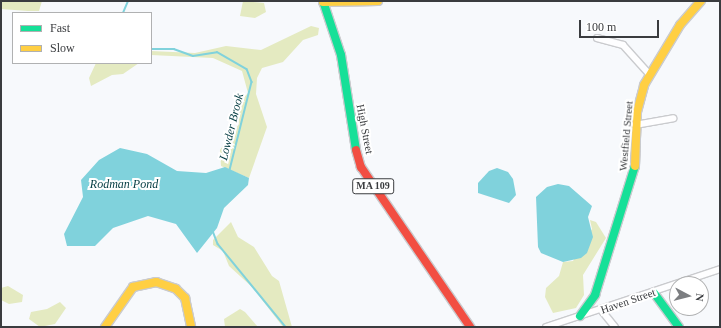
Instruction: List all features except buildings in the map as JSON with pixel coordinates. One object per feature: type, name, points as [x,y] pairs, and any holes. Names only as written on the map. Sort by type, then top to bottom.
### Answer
[{"type":"street","points":[[323,1],[378,1]]},
{"type":"street","name":"High Street","points":[[323,1],[341,55],[352,134],[362,167],[470,327]]},
{"type":"street","name":"Westfield Street","points":[[580,316],[595,295],[630,191],[636,160],[636,125],[638,104],[649,74],[680,25],[701,1]]},
{"type":"street","points":[[597,38],[623,45],[649,74]]},
{"type":"street","points":[[636,125],[673,118]]},
{"type":"street","name":"Haven Street","points":[[580,316],[602,311],[720,269]]},
{"type":"street","points":[[105,327],[133,287],[156,282],[176,289],[185,298],[191,327]]},
{"type":"street","points":[[654,293],[679,327]]},
{"type":"street","points":[[602,311],[615,327]]},
{"type":"street","points":[[546,327],[580,316]]},
{"type":"green space","points":[[1,1],[42,1],[39,11],[28,11],[1,9]]},
{"type":"green space","points":[[243,1],[264,3],[266,12],[255,18],[240,16]]},
{"type":"green space","points":[[311,26],[319,28],[318,35],[303,40],[283,62],[262,68],[257,78],[256,94],[267,127],[249,178],[221,166],[220,150],[239,124],[237,105],[248,93],[242,71],[213,58],[152,55],[152,51],[195,53],[226,46],[261,50]]},
{"type":"green space","points":[[96,64],[138,64],[123,74],[112,75],[91,86],[89,78]]},
{"type":"green space","points":[[590,220],[596,222],[606,238],[583,275],[584,295],[576,308],[553,313],[545,297],[546,288],[559,276],[563,262],[573,261],[592,229]]},
{"type":"green space","points":[[231,222],[238,237],[254,247],[272,276],[279,281],[292,327],[283,327],[252,287],[229,266],[223,251],[213,245],[213,240]]},
{"type":"green space","points":[[8,286],[23,295],[22,302],[9,304],[1,300],[1,288]]},
{"type":"green space","points":[[60,302],[66,308],[55,324],[40,327],[29,319],[31,312],[47,309]]},
{"type":"green space","points":[[240,309],[245,312],[258,327],[225,327],[224,319]]},
{"type":"water","name":"Rodman Pond","points":[[120,148],[147,154],[177,171],[206,173],[225,167],[249,178],[248,185],[224,208],[217,228],[197,253],[176,224],[148,216],[113,228],[95,246],[67,246],[64,234],[83,197],[81,180],[99,160]]},
{"type":"water","points":[[497,168],[508,172],[513,179],[516,195],[509,203],[478,193],[478,183],[489,171]]},
{"type":"water","points":[[558,184],[569,186],[592,206],[588,217],[593,237],[587,253],[581,258],[563,262],[541,253],[538,247],[536,197],[547,187]]},
{"type":"waterway","name":"Lowder Brook","points":[[123,12],[128,1]]},
{"type":"waterway","name":"Lowder Brook","points":[[152,49],[174,49],[193,56],[217,52],[247,69],[252,82],[230,170]]},
{"type":"waterway","name":"Lowder Brook","points":[[213,231],[218,244],[286,327]]},
{"type":"traffic: fast","points":[[323,1],[341,55],[356,150]]},
{"type":"traffic: fast","points":[[580,316],[595,295],[635,166]]},
{"type":"traffic: fast","points":[[654,293],[679,327]]},
{"type":"traffic: slow","points":[[323,2],[378,1]]},
{"type":"traffic: slow","points":[[635,166],[637,112],[644,85],[680,25],[701,1]]},
{"type":"traffic: slow","points":[[105,327],[133,287],[156,282],[176,289],[185,298],[191,327]]},
{"type":"traffic: jam","points":[[356,150],[361,167],[470,327]]}]
